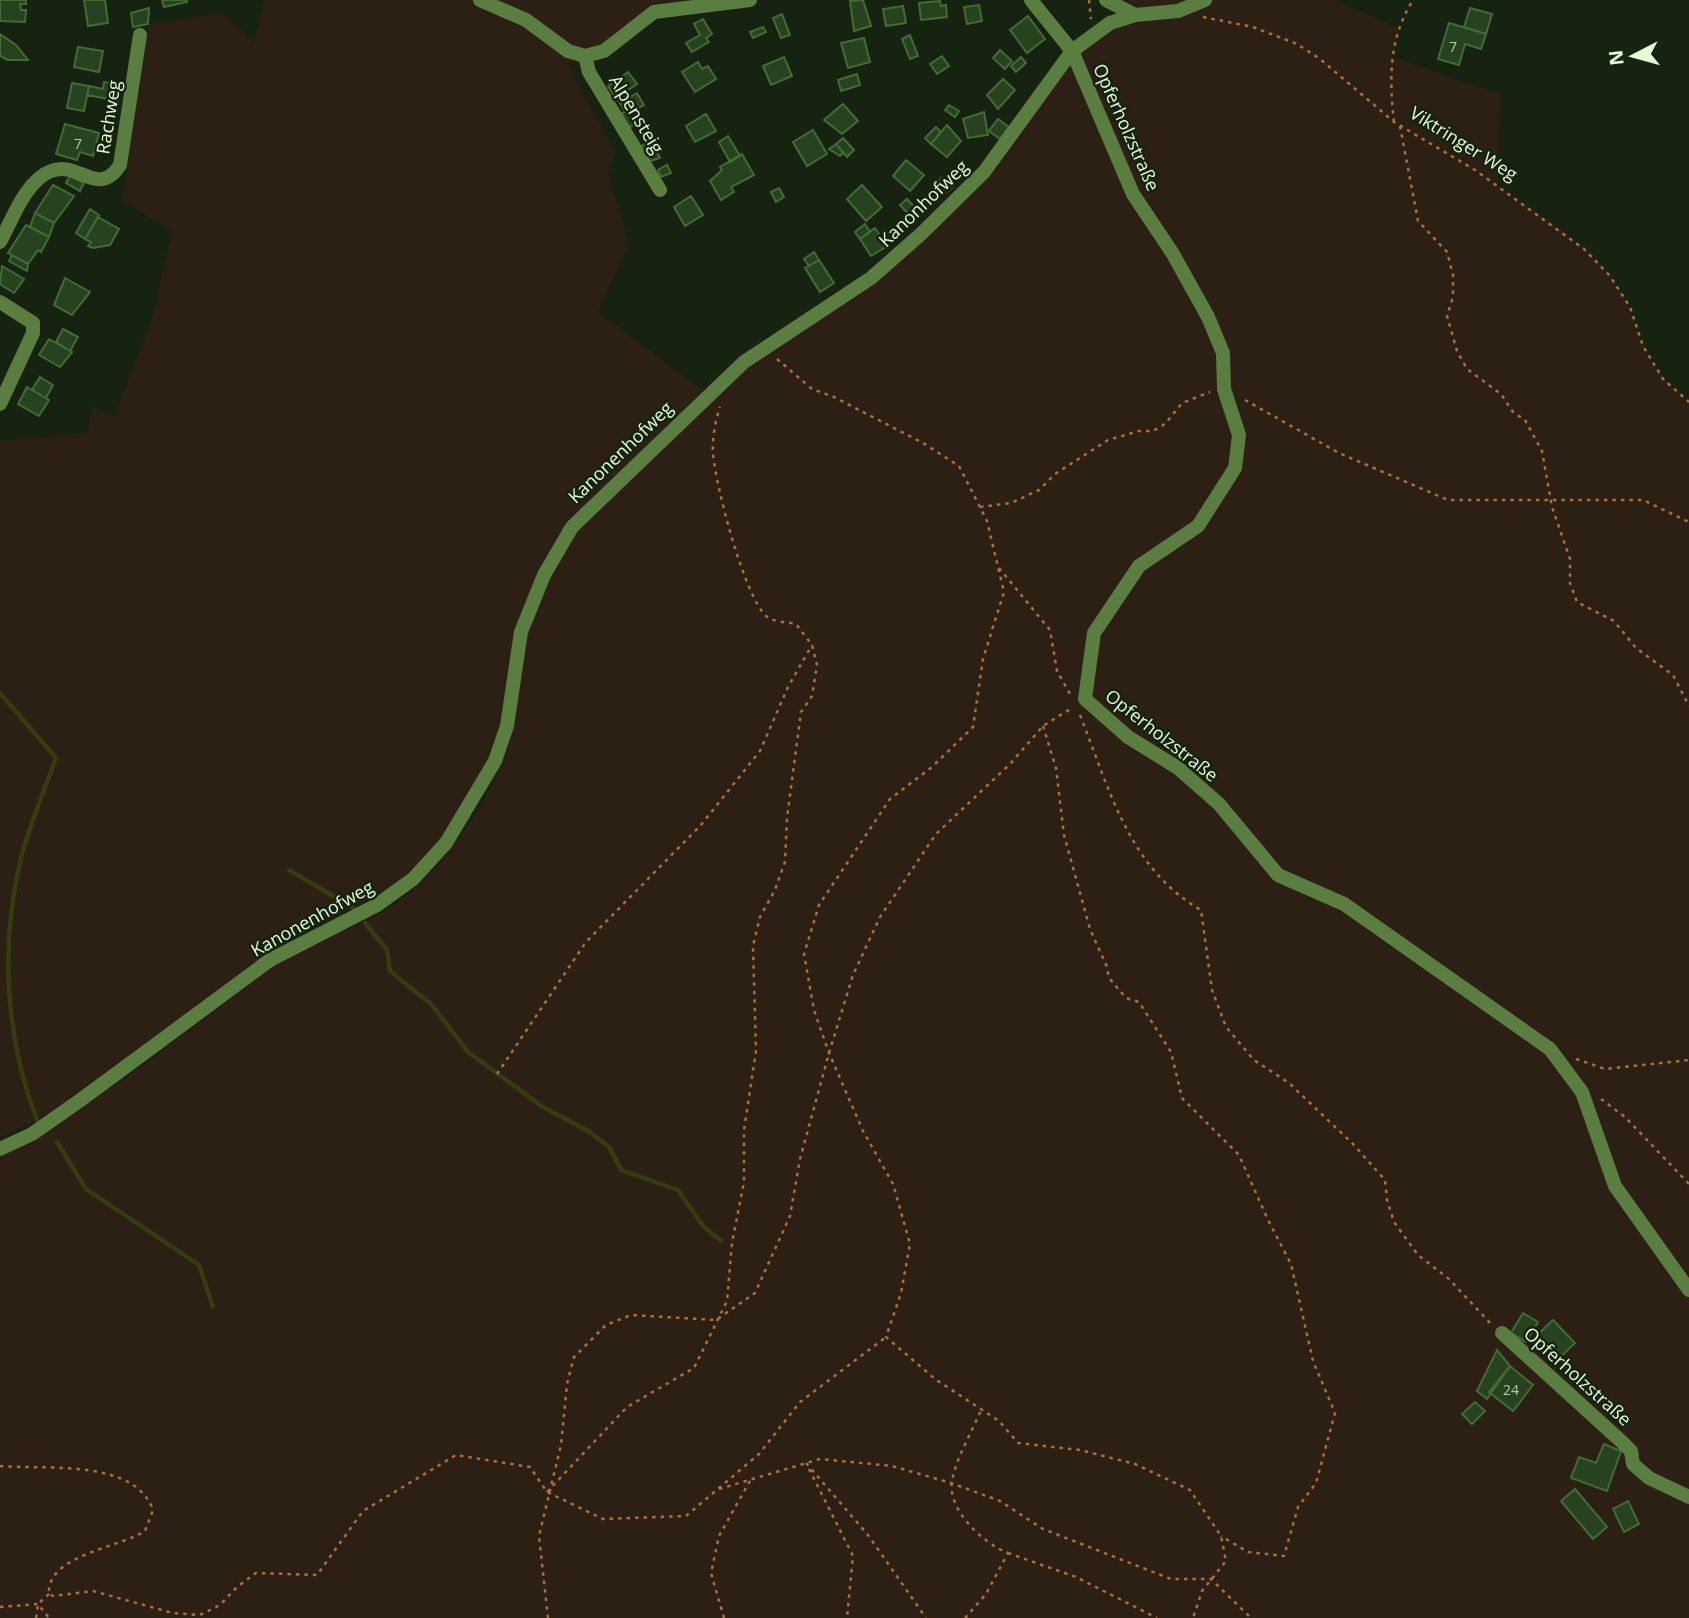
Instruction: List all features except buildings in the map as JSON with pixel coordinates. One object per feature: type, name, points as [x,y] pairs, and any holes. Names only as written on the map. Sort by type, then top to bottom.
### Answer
[{"type":"street","points":[[480,0],[526,20],[568,51],[585,56],[604,51],[654,12],[750,0]]},
{"type":"street","points":[[1031,0],[1072,51]]},
{"type":"street","points":[[1106,0],[1135,15]]},
{"type":"street","points":[[1178,11],[1205,0]]},
{"type":"street","name":"Kanonhofweg","points":[[766,350],[871,278],[930,225],[984,172],[1072,51],[1110,23],[1135,15],[1178,11]]},
{"type":"street","name":"Rachweg","points":[[0,242],[30,190],[44,175],[67,168],[94,179],[114,174],[120,164],[141,35]]},
{"type":"street","name":"Opferholzstraße","points":[[1072,51],[1133,194],[1173,254],[1208,317],[1223,354],[1224,389],[1239,435],[1235,468],[1198,526],[1139,566],[1094,633],[1085,699],[1128,737],[1178,768],[1219,804],[1278,875],[1345,904],[1550,1049],[1582,1092],[1615,1186],[1689,1290]]},
{"type":"street","name":"Alpensteig","points":[[585,56],[589,72],[660,190]]},
{"type":"street","points":[[0,302],[33,323],[33,333],[0,404]]},
{"type":"street","name":"Kanonenhofweg","points":[[0,1149],[32,1134],[72,1106],[270,960],[377,905],[413,879],[446,844],[495,761],[507,726],[521,632],[544,575],[572,527],[711,391],[744,362],[766,350]]},
{"type":"street","name":"Opferholzstraße","points":[[1502,1334],[1632,1451],[1633,1464],[1649,1478],[1689,1497]]},
{"type":"path","points":[[1394,122],[1391,57],[1400,25],[1413,0]]},
{"type":"path","name":"Viktringer Weg","points":[[1178,11],[1253,27],[1297,44],[1320,59],[1394,122],[1475,170],[1584,249],[1610,276],[1630,307],[1643,346],[1663,379],[1689,402]]},
{"type":"path","points":[[1400,126],[1418,221],[1447,252],[1453,275],[1453,296],[1447,316],[1457,351],[1467,369],[1501,394],[1513,412],[1525,420],[1542,451],[1551,485],[1551,500],[1570,559],[1570,583],[1577,603],[1614,621],[1636,648],[1673,675],[1689,706]]},
{"type":"path","points":[[49,1594],[53,1596],[93,1591],[173,1613],[200,1615],[220,1605],[237,1587],[256,1573],[317,1575],[363,1511],[456,1455],[530,1467],[547,1492],[603,1519],[686,1516],[759,1454],[800,1402],[886,1336],[901,1293],[910,1244],[893,1184],[863,1130],[829,1053],[814,1010],[804,954],[819,905],[890,799],[932,767],[973,727],[984,659],[1004,592],[980,507],[959,466],[923,443],[834,397],[812,389],[766,350]]},
{"type":"path","points":[[980,507],[1011,503],[1039,490],[1055,474],[1108,440],[1153,430],[1165,424],[1182,403],[1224,389],[1339,453],[1448,500],[1643,500],[1689,522]]},
{"type":"path","points":[[547,1492],[627,1406],[694,1368],[727,1301],[732,1243],[744,1182],[744,1130],[756,1051],[754,946],[760,917],[775,890],[785,862],[787,818],[801,712],[812,696],[817,665],[811,645],[796,624],[768,618],[752,600],[721,498],[713,456],[713,439],[723,398]]},
{"type":"path","points":[[998,566],[1050,629],[1057,671],[1076,705],[1120,818],[1152,872],[1176,896],[1201,910],[1212,990],[1226,1027],[1254,1060],[1289,1083],[1353,1144],[1385,1180],[1387,1200],[1394,1222],[1418,1255],[1449,1279],[1502,1334]]},
{"type":"path","points":[[497,1074],[586,942],[701,825],[760,751],[788,687],[811,645]]},
{"type":"path","points":[[548,1618],[539,1536],[547,1492],[561,1445],[567,1384],[574,1357],[606,1325],[631,1315],[716,1320],[755,1293],[790,1216],[800,1159],[829,1053],[853,975],[880,917],[936,834],[1010,764],[1043,726],[1076,705]]},
{"type":"path","points":[[1043,726],[1056,768],[1067,846],[1090,929],[1107,967],[1108,978],[1126,998],[1139,1002],[1171,1052],[1182,1098],[1239,1155],[1291,1264],[1313,1361],[1335,1413],[1316,1483],[1298,1507],[1284,1556],[1248,1552],[1221,1536]]},
{"type":"path","points":[[1550,1049],[1605,1069],[1689,1060]]},
{"type":"path","points":[[1597,1095],[1625,1117],[1689,1184]]},
{"type":"path","points":[[886,1336],[935,1379],[999,1421],[1018,1443],[1080,1450],[1135,1464],[1190,1490],[1221,1536],[1226,1561],[1202,1591],[1193,1618]]},
{"type":"path","points":[[981,1410],[951,1483],[962,1520],[995,1548],[1076,1577],[1157,1618]]},
{"type":"path","points":[[716,1490],[820,1459],[892,1466],[1000,1501],[1043,1529],[1171,1580],[1211,1579],[1251,1618]]},
{"type":"path","points":[[806,1463],[853,1556],[846,1605],[847,1618]]},
{"type":"path","points":[[806,1463],[868,1535],[926,1618]]},
{"type":"path","points":[[0,1466],[95,1471],[120,1479],[149,1498],[153,1510],[145,1531],[65,1564],[51,1582],[49,1594],[38,1604],[0,1607]]},
{"type":"path","points":[[724,1618],[711,1573],[719,1536],[751,1479]]},
{"type":"path","points":[[965,1618],[986,1594],[1008,1553]]},
{"type":"path","points":[[36,1618],[38,1604]]},
{"type":"path","points":[[38,1604],[49,1618]]},
{"type":"shaded area","points":[[264,0],[750,0],[654,12],[568,64],[615,152],[608,174],[629,243],[598,312],[707,394],[871,278],[984,172],[1072,51],[1134,15],[1106,0],[1336,0],[1399,29],[1392,57],[1501,94],[1498,186],[1572,238],[1611,276],[1652,361],[1669,383],[1689,402],[1689,1618],[0,1618],[0,1157],[103,1094],[265,973],[308,948],[382,912],[420,883],[455,844],[484,800],[505,756],[515,718],[523,652],[491,757],[437,844],[393,887],[284,943],[86,1089],[49,1114],[0,1137],[0,441],[88,432],[92,406],[114,417],[152,319],[172,231],[122,200],[149,24],[223,13],[254,43]]},
{"type":"shaded area","points":[[941,176],[954,188],[947,194],[933,183]]},
{"type":"waterway","points":[[0,693],[56,758],[21,858],[14,891],[8,957],[12,1023],[26,1088],[37,1120]]},
{"type":"waterway","points":[[289,870],[355,909]]},
{"type":"waterway","points":[[365,923],[387,950],[390,971],[431,1004],[468,1052],[543,1107],[590,1132],[610,1148],[621,1170],[678,1190],[703,1226],[721,1241]]},
{"type":"waterway","points":[[57,1142],[86,1189],[199,1265],[213,1307]]}]
